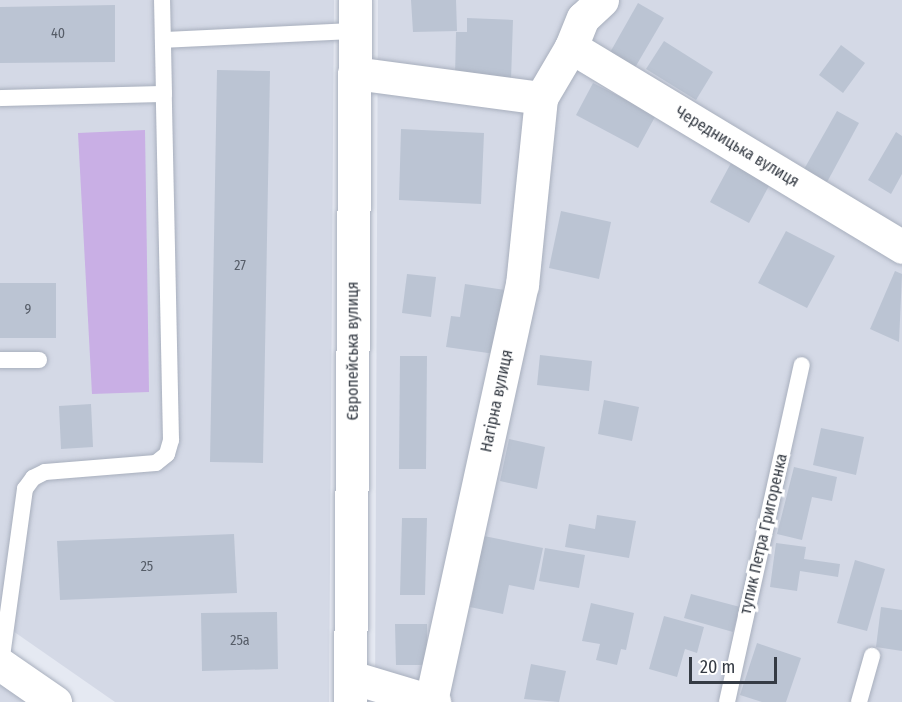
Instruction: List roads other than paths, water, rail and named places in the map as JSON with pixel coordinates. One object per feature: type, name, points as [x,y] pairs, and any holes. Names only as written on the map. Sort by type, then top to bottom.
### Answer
[{"type":"street","name":"Нагірна вулиця","points":[[433,702],[522,285],[541,98],[571,47],[583,18],[602,0]]},
{"type":"street","name":"Європейська вулиця","points":[[351,689],[355,15]]},
{"type":"street","name":"Чередницька вулиця","points":[[571,47],[902,247]]},
{"type":"street","points":[[354,73],[541,98]]},
{"type":"street","points":[[1,664],[55,702]]},
{"type":"street","points":[[351,689],[433,702]]},
{"type":"lane","points":[[1,664],[25,489],[33,478],[45,472],[156,463],[167,454],[171,440],[162,0]]},
{"type":"lane","points":[[163,40],[355,15]]},
{"type":"lane","points":[[0,98],[164,94]]},
{"type":"lane","points":[[0,360],[39,360]]},
{"type":"lane","name":"тупик Петра Григоренка","points":[[727,702],[802,365]]},
{"type":"lane","points":[[859,702],[872,656]]}]
